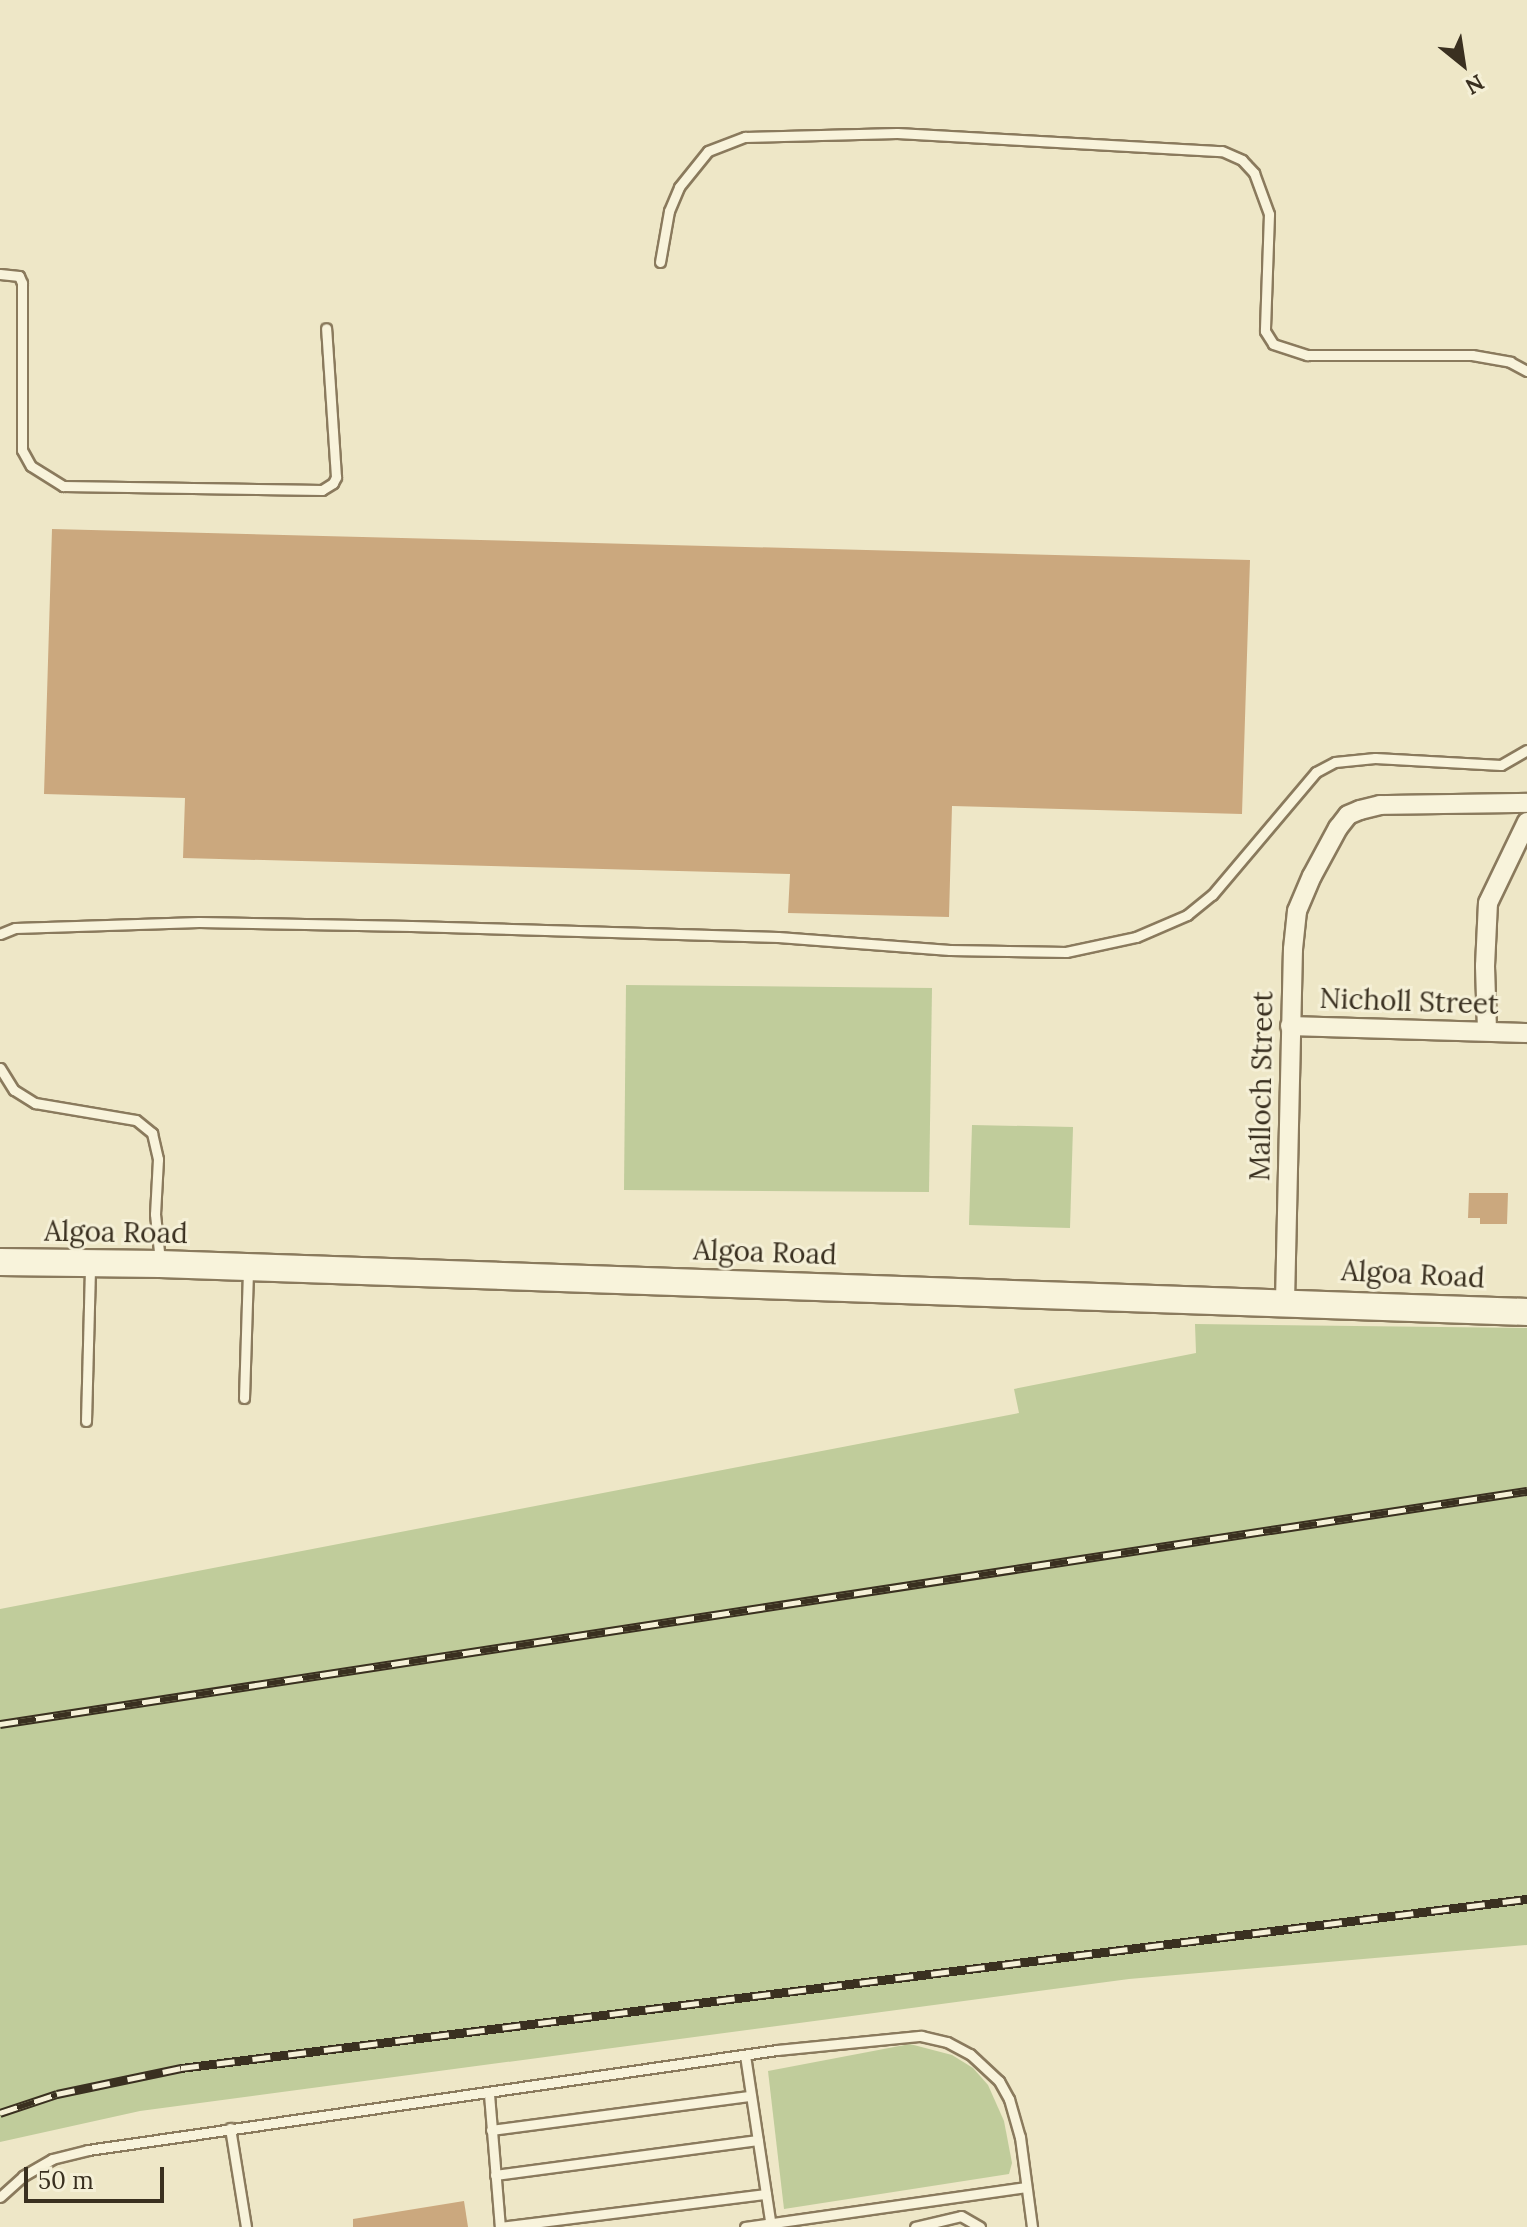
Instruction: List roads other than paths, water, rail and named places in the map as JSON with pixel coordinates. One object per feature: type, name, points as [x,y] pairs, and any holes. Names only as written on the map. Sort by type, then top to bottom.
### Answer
[{"type":"street","name":"Malloch Street","points":[[1285,1301],[1290,1026],[1297,911],[1312,876],[1338,828],[1348,815],[1360,810],[1380,805],[1527,803]]},
{"type":"street","points":[[1487,1030],[1485,966],[1488,903],[1527,822]]},
{"type":"street","name":"Nicholl Street","points":[[1290,1026],[1527,1033]]},
{"type":"street","name":"Algoa Road","points":[[0,1262],[160,1264],[1285,1301],[1527,1312]]},
{"type":"lane","points":[[660,262],[669,211],[679,187],[708,151],[728,141],[768,135],[897,133],[1222,151],[1242,160],[1254,173],[1264,195],[1269,214],[1265,331],[1273,344],[1307,355],[1472,355],[1510,362],[1527,371]]},
{"type":"lane","points":[[0,274],[19,276],[22,283],[22,450],[31,466],[63,486],[322,490],[336,477],[326,328]]},
{"type":"lane","points":[[0,934],[15,928],[214,922],[778,937],[950,950],[1066,952],[1136,937],[1187,915],[1212,895],[1316,772],[1335,762],[1375,758],[1501,765],[1527,750]]},
{"type":"lane","points":[[0,1068],[14,1090],[35,1103],[136,1120],[152,1133],[158,1159],[155,1214],[160,1264]]},
{"type":"lane","points":[[86,1421],[91,1263]]},
{"type":"lane","points":[[244,1398],[249,1267]]},
{"type":"lane","points":[[0,2197],[23,2176],[52,2159],[230,2128],[489,2094],[745,2055],[921,2036],[947,2042],[985,2067],[1009,2099],[1020,2137],[1032,2227]]},
{"type":"lane","points":[[745,2055],[771,2225]]},
{"type":"lane","points":[[489,2094],[500,2227],[766,2194]]},
{"type":"lane","points":[[491,2130],[751,2096]]},
{"type":"lane","points":[[230,2128],[246,2227]]},
{"type":"lane","points":[[495,2175],[758,2140]]},
{"type":"lane","points":[[745,2227],[1026,2187]]},
{"type":"lane","points":[[915,2227],[961,2216],[980,2227]]},
{"type":"railway","points":[[0,1724],[1527,1491]]},
{"type":"railway","points":[[0,2113],[57,2094],[181,2068],[1527,1899]]}]
